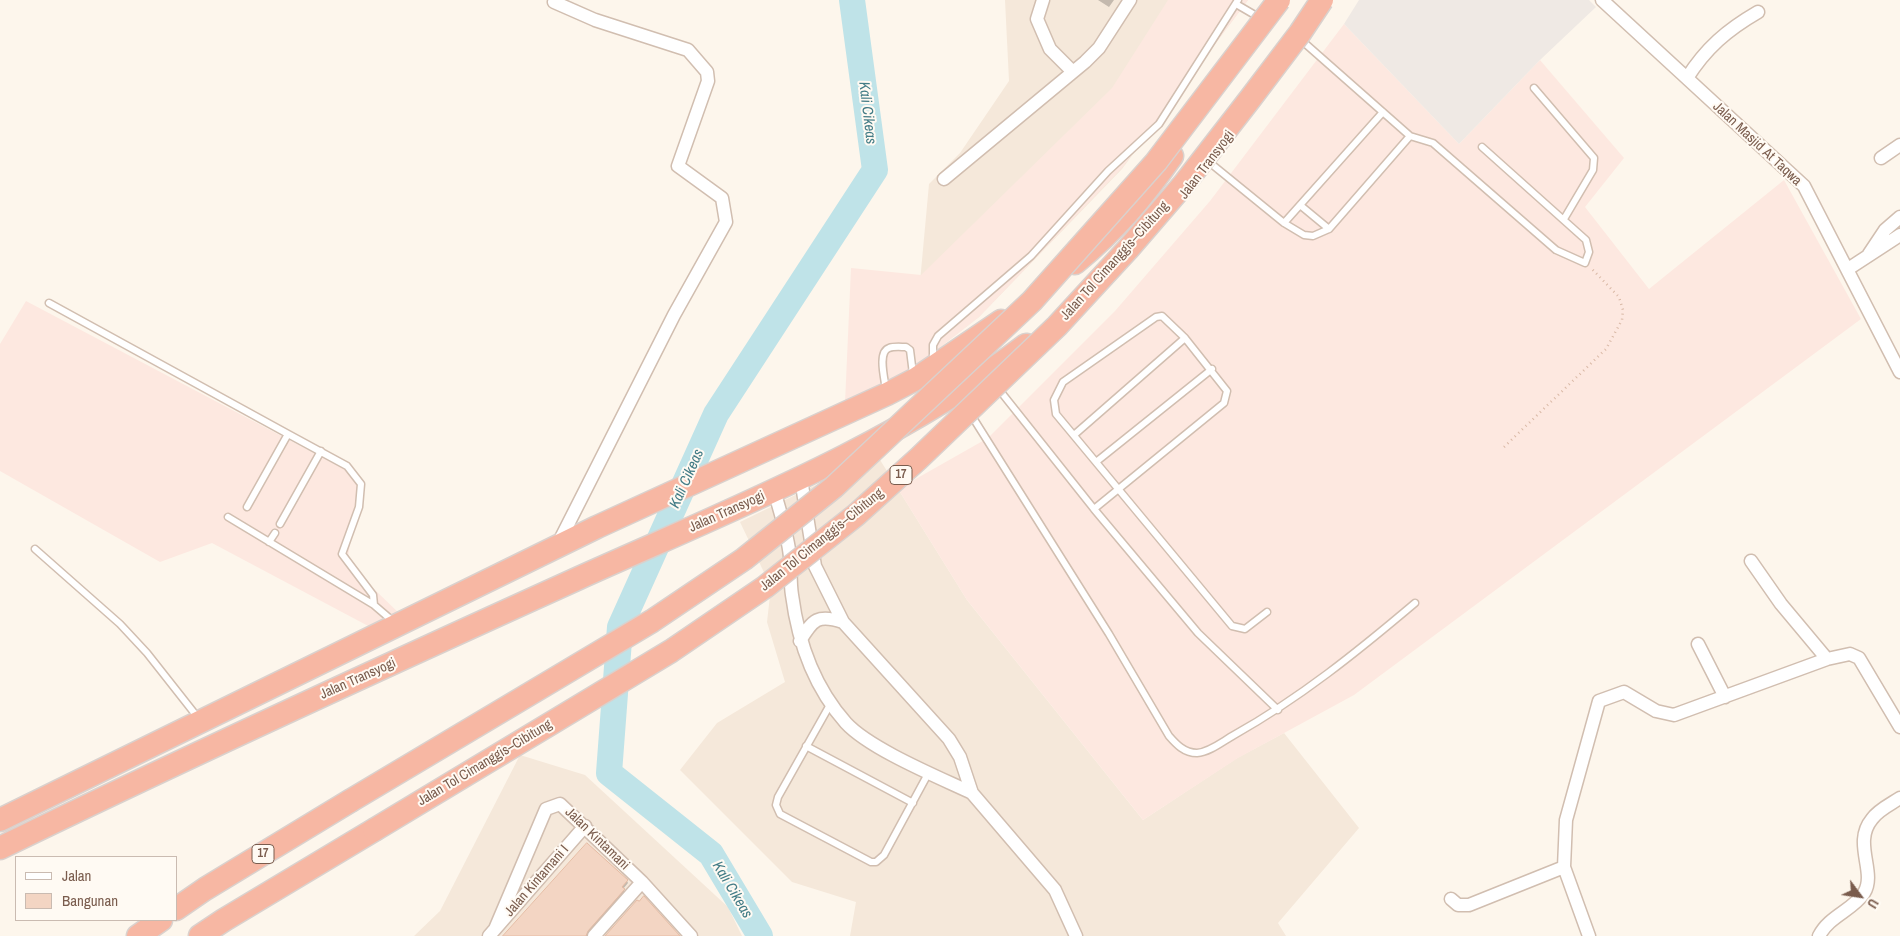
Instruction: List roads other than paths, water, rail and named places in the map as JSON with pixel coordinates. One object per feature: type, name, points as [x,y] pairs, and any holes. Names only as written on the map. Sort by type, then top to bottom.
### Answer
[{"type":"highway","name":"Jalan Transyogi","points":[[0,820],[597,527],[914,380],[1019,309],[1110,234],[1143,198],[1274,0]]},
{"type":"highway","name":"17","points":[[178,908],[205,889],[350,801],[652,621],[744,558],[834,487],[894,433],[1039,294],[1156,162],[1279,0]]},
{"type":"highway","name":"Jalan Transyogi","points":[[0,848],[206,748],[801,479],[958,393],[987,374],[1094,293],[1161,226],[1210,162],[1299,38],[1322,0]]},
{"type":"highway","name":"Jalan Tol Cimanggis–Cibitung","points":[[200,936],[671,652],[765,587],[856,515],[918,459],[1057,326],[1128,249],[1184,184],[1300,33],[1322,0]]},
{"type":"highway","points":[[138,936],[160,921]]},
{"type":"street","points":[[1043,0],[1036,19],[1050,49],[1072,72]]},
{"type":"street","points":[[944,179],[1098,48],[1130,0]]},
{"type":"street","name":"Jalan Masjid At Taqwa","points":[[1602,0],[1804,186],[1900,372]]},
{"type":"street","points":[[554,2],[595,20],[688,50],[708,72],[708,81],[678,166],[722,198],[726,222],[677,310],[556,548]]},
{"type":"street","points":[[1687,78],[1700,58],[1730,28],[1758,12]]},
{"type":"street","points":[[1881,158],[1900,145]]},
{"type":"street","points":[[1868,256],[1885,230],[1900,217]]},
{"type":"street","points":[[1848,269],[1900,235]]},
{"type":"street","points":[[801,479],[815,566],[843,622],[949,739],[960,757],[972,793],[1055,890],[1076,936]]},
{"type":"street","points":[[765,495],[790,556],[792,594],[800,641],[811,669],[831,702],[846,723],[879,746],[972,793]]},
{"type":"street","points":[[1751,561],[1781,604],[1827,659]]},
{"type":"street","points":[[800,641],[811,624],[818,618],[828,617],[843,622]]},
{"type":"street","points":[[1698,644],[1725,697]]},
{"type":"street","points":[[1589,936],[1564,867],[1566,820],[1599,701],[1624,692],[1656,711],[1674,715],[1827,659],[1850,654],[1858,658],[1900,727]]},
{"type":"street","points":[[1819,936],[1824,927],[1864,894],[1867,882],[1862,837],[1872,818],[1900,798]]},
{"type":"street","name":"Jalan Kintamani","points":[[492,932],[546,809],[560,804],[642,882],[691,936]]},
{"type":"street","name":"Jalan Kintamani I","points":[[492,932],[585,826]]},
{"type":"street","points":[[1451,900],[1458,905],[1468,905],[1564,867]]},
{"type":"street","points":[[594,936],[642,882]]},
{"type":"lane","points":[[934,367],[933,345],[938,336],[1031,256],[1085,194],[1167,114],[1237,2],[1262,19]]},
{"type":"lane","points":[[1299,38],[1410,136],[1433,143],[1556,250],[1585,263],[1589,252],[1586,240],[1482,147]]},
{"type":"lane","points":[[1534,88],[1594,158],[1594,170],[1564,219]]},
{"type":"lane","points":[[1284,223],[1383,112]]},
{"type":"lane","points":[[1210,162],[1284,223],[1304,235],[1313,236],[1329,229],[1410,136]]},
{"type":"lane","points":[[1300,204],[1329,229]]},
{"type":"lane","points":[[49,303],[347,466],[361,484],[359,507],[342,554],[373,595],[374,604]]},
{"type":"lane","points":[[1094,509],[1119,490],[1224,403],[1227,391],[1212,369],[1185,338],[1162,316],[1156,317],[1063,382],[1056,394],[1054,405],[1056,414],[1074,435],[1119,490],[1232,626],[1245,629],[1267,612]]},
{"type":"lane","points":[[1074,435],[1185,338]]},
{"type":"lane","points":[[886,394],[883,359],[884,352],[889,348],[906,347],[910,350],[914,380]]},
{"type":"lane","points":[[1096,462],[1212,369]]},
{"type":"lane","points":[[987,374],[1094,509],[1198,633],[1278,710]]},
{"type":"lane","points":[[958,393],[1109,634],[1169,736],[1177,746],[1188,752],[1205,751],[1278,710],[1345,662],[1415,603]]},
{"type":"lane","points":[[247,507],[288,434]]},
{"type":"lane","points":[[280,524],[320,451]]},
{"type":"lane","points":[[238,523],[243,515]]},
{"type":"lane","points":[[228,517],[374,604],[397,625]]},
{"type":"lane","points":[[269,542],[275,533]]},
{"type":"lane","points":[[35,549],[120,624],[147,653],[202,722]]},
{"type":"lane","points":[[831,702],[778,797],[776,805],[780,814],[790,821],[871,862],[876,862],[884,855],[929,772]]},
{"type":"lane","points":[[806,746],[913,802]]},
{"type":"waterway","name":"Kali Cikeas","points":[[760,936],[711,854],[609,773],[620,627],[716,414],[875,170],[852,0]]}]
